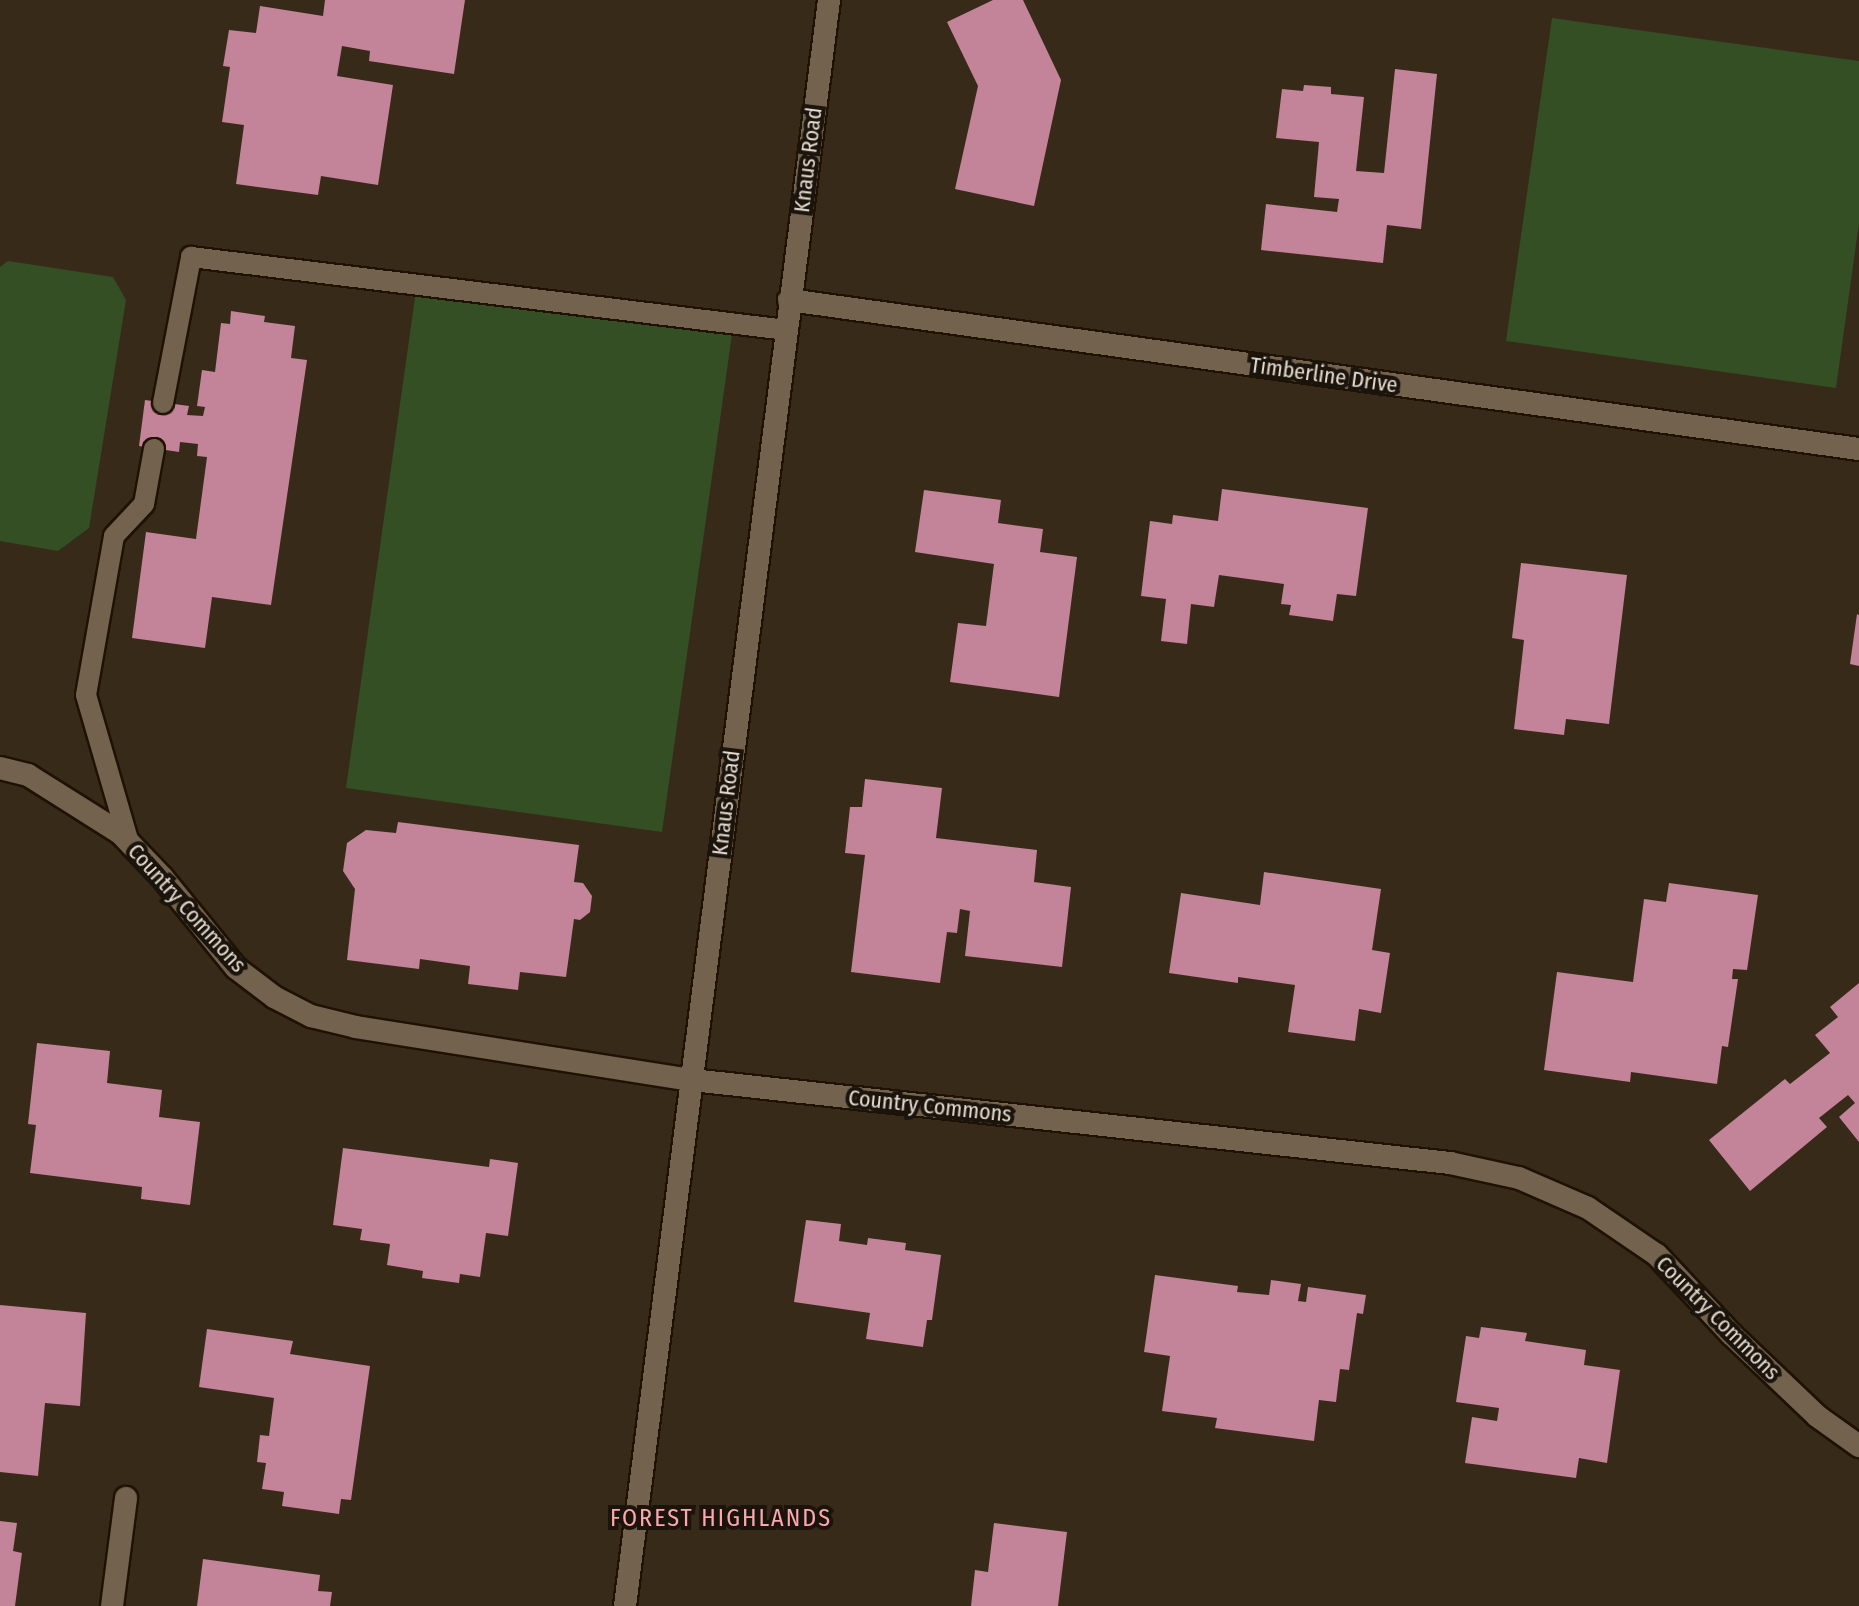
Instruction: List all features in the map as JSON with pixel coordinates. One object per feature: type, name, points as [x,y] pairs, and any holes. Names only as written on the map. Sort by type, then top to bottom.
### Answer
[{"type":"street","name":"Knaus Road","points":[[625,1606],[829,0]]},
{"type":"street","name":"Timberline Drive","points":[[789,300],[1859,449]]},
{"type":"street","name":"Country Commons","points":[[0,768],[28,775],[70,798],[129,843],[162,877],[207,937],[236,968],[274,997],[311,1016],[356,1027],[692,1080],[1450,1163],[1519,1178],[1588,1208],[1657,1255],[1731,1334],[1817,1416],[1859,1446]]},
{"type":"street","points":[[112,1606],[126,1498]]},
{"type":"lane","points":[[163,403],[191,257],[786,330]]},
{"type":"lane","points":[[129,843],[86,695],[114,536],[144,504],[154,449]]},
{"type":"green space","points":[[1552,18],[1859,61],[1859,223],[1836,388],[1506,341]]},
{"type":"green space","points":[[8,261],[113,277],[126,300],[89,528],[58,551],[0,541],[0,267]]},
{"type":"green space","points":[[418,276],[734,320],[662,832],[346,788]]},
{"type":"building","points":[[325,0],[465,0],[454,74],[369,61],[370,51],[342,46],[337,76],[393,85],[378,185],[321,176],[318,195],[236,184],[244,125],[222,122],[230,67],[223,66],[229,30],[256,33],[260,6],[323,16]]},
{"type":"building","points":[[993,0],[1023,0],[1061,80],[1034,206],[955,189],[978,86],[947,22]]},
{"type":"building","points":[[1395,69],[1437,74],[1421,229],[1387,225],[1383,263],[1261,250],[1266,204],[1337,212],[1339,199],[1314,197],[1319,142],[1276,138],[1282,89],[1303,91],[1304,85],[1331,87],[1331,94],[1364,97],[1356,171],[1384,173]]},
{"type":"building","points":[[231,311],[265,316],[264,322],[295,326],[291,358],[307,360],[271,605],[212,597],[205,648],[132,638],[146,532],[196,539],[207,457],[197,456],[198,444],[180,442],[179,452],[139,446],[145,400],[189,406],[187,415],[203,416],[205,407],[197,406],[202,370],[215,372],[221,323],[230,324]]},
{"type":"building","points":[[1222,489],[1368,508],[1356,596],[1337,594],[1333,621],[1289,615],[1291,605],[1281,604],[1284,584],[1219,575],[1214,607],[1191,604],[1187,644],[1161,641],[1166,599],[1141,596],[1150,521],[1172,524],[1173,515],[1218,521]]},
{"type":"building","points":[[924,490],[1001,500],[998,523],[1043,529],[1040,552],[1077,557],[1059,697],[950,682],[958,623],[986,626],[994,564],[915,552]]},
{"type":"building","points":[[1521,563],[1627,575],[1609,724],[1566,719],[1564,735],[1514,729],[1524,640],[1512,638]]},
{"type":"building","points":[[1859,615],[1859,666],[1850,664]]},
{"type":"building","points":[[865,779],[942,788],[936,838],[1037,850],[1034,882],[1071,887],[1062,967],[965,956],[970,911],[960,909],[957,933],[947,932],[940,983],[851,972],[865,855],[845,853],[850,807],[862,807]]},
{"type":"building","points":[[398,822],[579,845],[574,882],[583,883],[592,896],[590,912],[580,920],[574,919],[566,977],[520,972],[518,990],[468,984],[470,966],[420,959],[419,969],[347,960],[355,889],[343,871],[347,843],[366,830],[396,833]]},
{"type":"building","points":[[1264,872],[1381,889],[1372,950],[1390,953],[1381,1013],[1359,1009],[1355,1041],[1288,1032],[1295,985],[1238,977],[1238,983],[1169,973],[1181,893],[1260,905]]},
{"type":"building","points":[[1669,883],[1758,895],[1747,970],[1733,969],[1732,979],[1738,979],[1728,1047],[1722,1046],[1717,1084],[1631,1072],[1630,1082],[1544,1070],[1557,972],[1633,982],[1644,899],[1666,902]]},
{"type":"building","points":[[1859,983],[1859,1142],[1839,1117],[1855,1103],[1848,1095],[1819,1118],[1827,1127],[1750,1191],[1709,1140],[1785,1079],[1790,1084],[1830,1053],[1815,1035],[1838,1017],[1830,1007]]},
{"type":"building","points":[[37,1043],[110,1051],[107,1083],[162,1090],[159,1117],[200,1122],[190,1205],[141,1199],[142,1187],[30,1173],[36,1125],[28,1124]]},
{"type":"building","points":[[343,1148],[489,1167],[490,1159],[518,1163],[508,1236],[486,1233],[480,1277],[460,1274],[459,1283],[422,1278],[423,1271],[387,1265],[390,1244],[360,1240],[362,1229],[333,1225]]},
{"type":"building","points":[[806,1220],[841,1224],[839,1241],[867,1245],[868,1238],[906,1243],[905,1250],[941,1255],[932,1320],[927,1320],[923,1347],[866,1339],[870,1313],[794,1302]]},
{"type":"building","points":[[1155,1275],[1238,1286],[1237,1292],[1269,1295],[1271,1280],[1301,1284],[1298,1301],[1306,1302],[1308,1287],[1366,1295],[1363,1314],[1357,1313],[1349,1370],[1340,1369],[1336,1402],[1319,1400],[1314,1441],[1215,1428],[1217,1418],[1162,1411],[1170,1356],[1144,1352]]},
{"type":"building","points":[[0,1305],[86,1313],[80,1406],[45,1403],[38,1476],[0,1472]]},
{"type":"building","points":[[1481,1327],[1527,1333],[1525,1341],[1586,1350],[1584,1365],[1620,1370],[1607,1463],[1579,1458],[1576,1478],[1465,1463],[1472,1417],[1497,1421],[1499,1408],[1456,1402],[1466,1336],[1479,1338]]},
{"type":"building","points":[[207,1329],[293,1341],[290,1354],[370,1366],[351,1500],[341,1499],[339,1514],[282,1506],[284,1492],[262,1489],[266,1463],[257,1462],[260,1435],[269,1436],[274,1398],[199,1387]]},
{"type":"building","points":[[0,1521],[17,1523],[13,1551],[22,1553],[15,1606],[0,1606]]},
{"type":"building","points":[[994,1523],[1067,1532],[1058,1606],[971,1606],[975,1570],[988,1572]]},
{"type":"building","points":[[203,1559],[320,1575],[318,1591],[332,1592],[330,1606],[197,1606]]},
{"type":"district","name":"FOREST HIGHLANDS","points":[[721,1519]]}]
